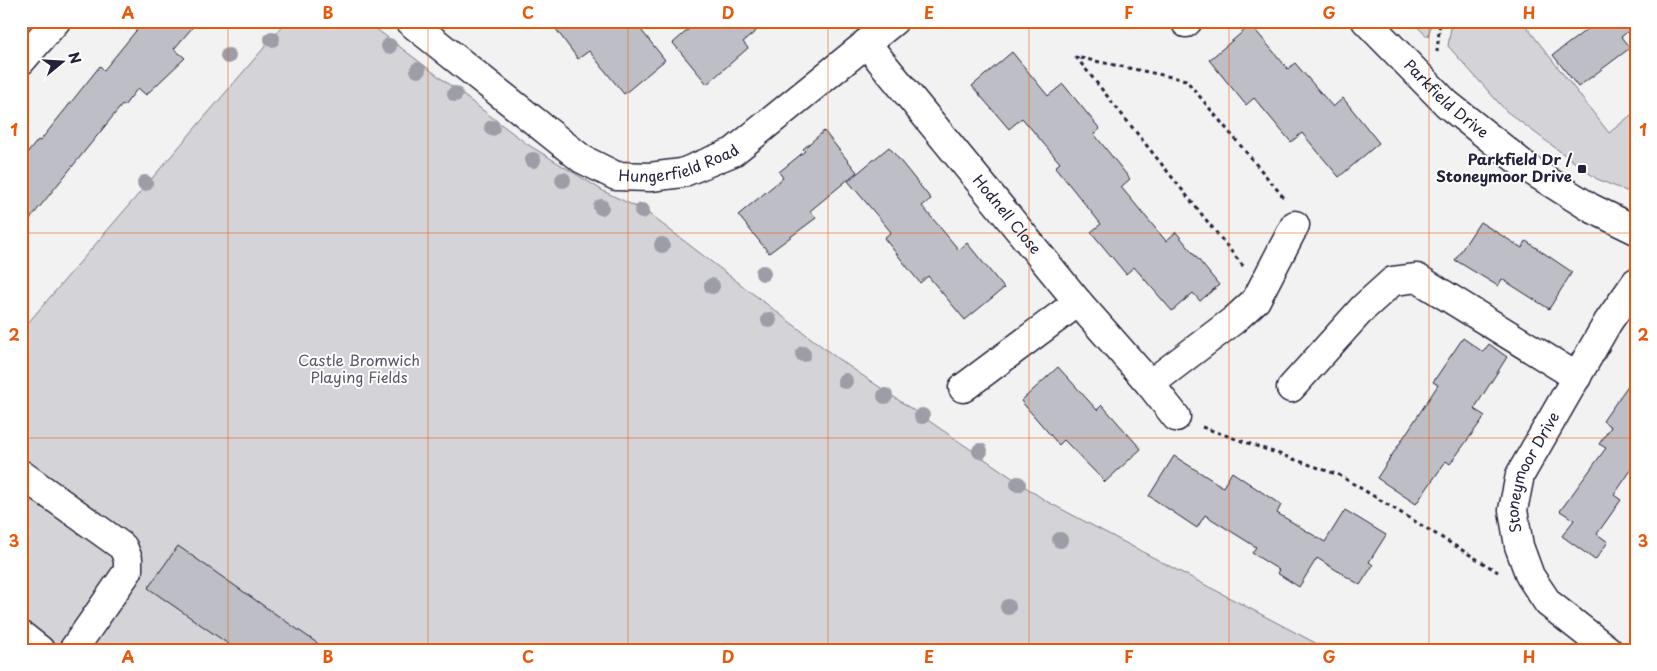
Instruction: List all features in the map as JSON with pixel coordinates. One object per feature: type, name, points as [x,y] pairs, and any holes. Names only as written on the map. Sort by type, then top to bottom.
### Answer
[{"type":"street","points":[[21,61],[56,21]]},
{"type":"street","name":"Hungerfield Road","points":[[409,21],[582,159],[616,176],[642,177],[682,173],[732,152],[894,21]]},
{"type":"street","name":"Parkfield Drive","points":[[1375,24],[1447,104],[1528,169],[1591,208],[1636,230]]},
{"type":"street","name":"Hodnell Close","points":[[866,43],[1078,302],[1150,384],[1176,418]]},
{"type":"street","points":[[1150,384],[1234,320],[1256,300],[1296,225]]},
{"type":"street","points":[[1292,388],[1363,308],[1394,281],[1417,278],[1576,377]]},
{"type":"street","name":"Stoneymoor Drive","points":[[1608,650],[1548,603],[1530,576],[1519,546],[1512,510],[1520,476],[1608,322],[1636,282]]},
{"type":"street","points":[[963,388],[1078,302]]},
{"type":"street","points":[[21,474],[123,547],[128,559],[128,571],[73,650]]},
{"type":"street","points":[[21,636],[40,650]]},
{"type":"path","points":[[1436,52],[1440,21]]},
{"type":"path","points":[[1262,290],[1076,57],[1186,80],[1290,205],[1296,225]]},
{"type":"path","points":[[1176,418],[1339,475],[1506,577]]},
{"type":"green space","name":"Castle Bromwich Playing Fields","points":[[287,21],[366,21],[527,144],[605,192],[645,211],[837,358],[1046,501],[1323,647],[1321,650],[21,650],[21,331]]},
{"type":"green space","points":[[1414,21],[1432,21],[1428,37],[1413,23]]},
{"type":"green space","points":[[1452,21],[1522,21],[1609,133],[1636,111],[1636,195],[1597,179],[1506,111],[1448,46]]},
{"type":"building","points":[[144,21],[198,21],[174,49],[185,58],[146,95],[138,88],[124,106],[122,105],[21,230],[21,161],[38,140],[40,141],[100,66],[104,70]]},
{"type":"building","points":[[550,21],[634,21],[665,60],[624,94],[589,51],[578,59]]},
{"type":"building","points":[[698,21],[768,21],[743,42],[748,48],[707,84],[673,43]]},
{"type":"building","points":[[1598,21],[1636,21],[1636,25],[1621,37],[1630,48],[1578,87],[1553,55]]},
{"type":"building","points":[[1251,25],[1288,69],[1295,63],[1333,107],[1343,98],[1379,143],[1339,177],[1302,133],[1291,142],[1254,98],[1246,105],[1209,60]]},
{"type":"building","points":[[1012,52],[1048,96],[1063,84],[1100,129],[1094,134],[1130,179],[1121,187],[1166,241],[1176,232],[1219,285],[1200,301],[1193,293],[1172,311],[1134,267],[1126,274],[1091,232],[1101,224],[1055,167],[1060,163],[1022,118],[1009,129],[972,86]]},
{"type":"building","points":[[824,131],[857,172],[810,211],[816,218],[769,253],[738,215],[783,178],[779,172],[805,151],[803,149]]},
{"type":"building","points":[[889,147],[931,199],[922,206],[959,250],[967,243],[1004,288],[965,320],[928,276],[920,283],[884,238],[891,232],[848,181]]},
{"type":"building","points":[[1480,222],[1522,248],[1526,241],[1572,272],[1549,309],[1502,279],[1498,286],[1455,260]]},
{"type":"building","points":[[1463,338],[1483,352],[1489,344],[1507,357],[1474,409],[1485,416],[1450,464],[1446,461],[1416,504],[1377,478],[1438,385],[1433,382]]},
{"type":"building","points":[[1058,367],[1097,410],[1102,405],[1141,449],[1105,482],[1064,440],[1059,445],[1021,401]]},
{"type":"building","points":[[1636,374],[1636,463],[1614,495],[1621,500],[1597,534],[1608,542],[1595,560],[1562,536],[1574,520],[1560,511],[1606,448],[1599,444],[1611,427],[1603,421]]},
{"type":"building","points":[[1174,456],[1223,487],[1232,472],[1281,505],[1277,513],[1325,542],[1345,510],[1386,535],[1369,562],[1373,565],[1360,585],[1317,558],[1299,587],[1277,573],[1279,570],[1252,553],[1256,547],[1205,515],[1197,528],[1149,496]]},
{"type":"building","points":[[178,546],[327,650],[237,650],[148,588]]},
{"type":"place","name":"Parkfield Dr / Stoneymoor Drive","points":[[1582,169]]}]
